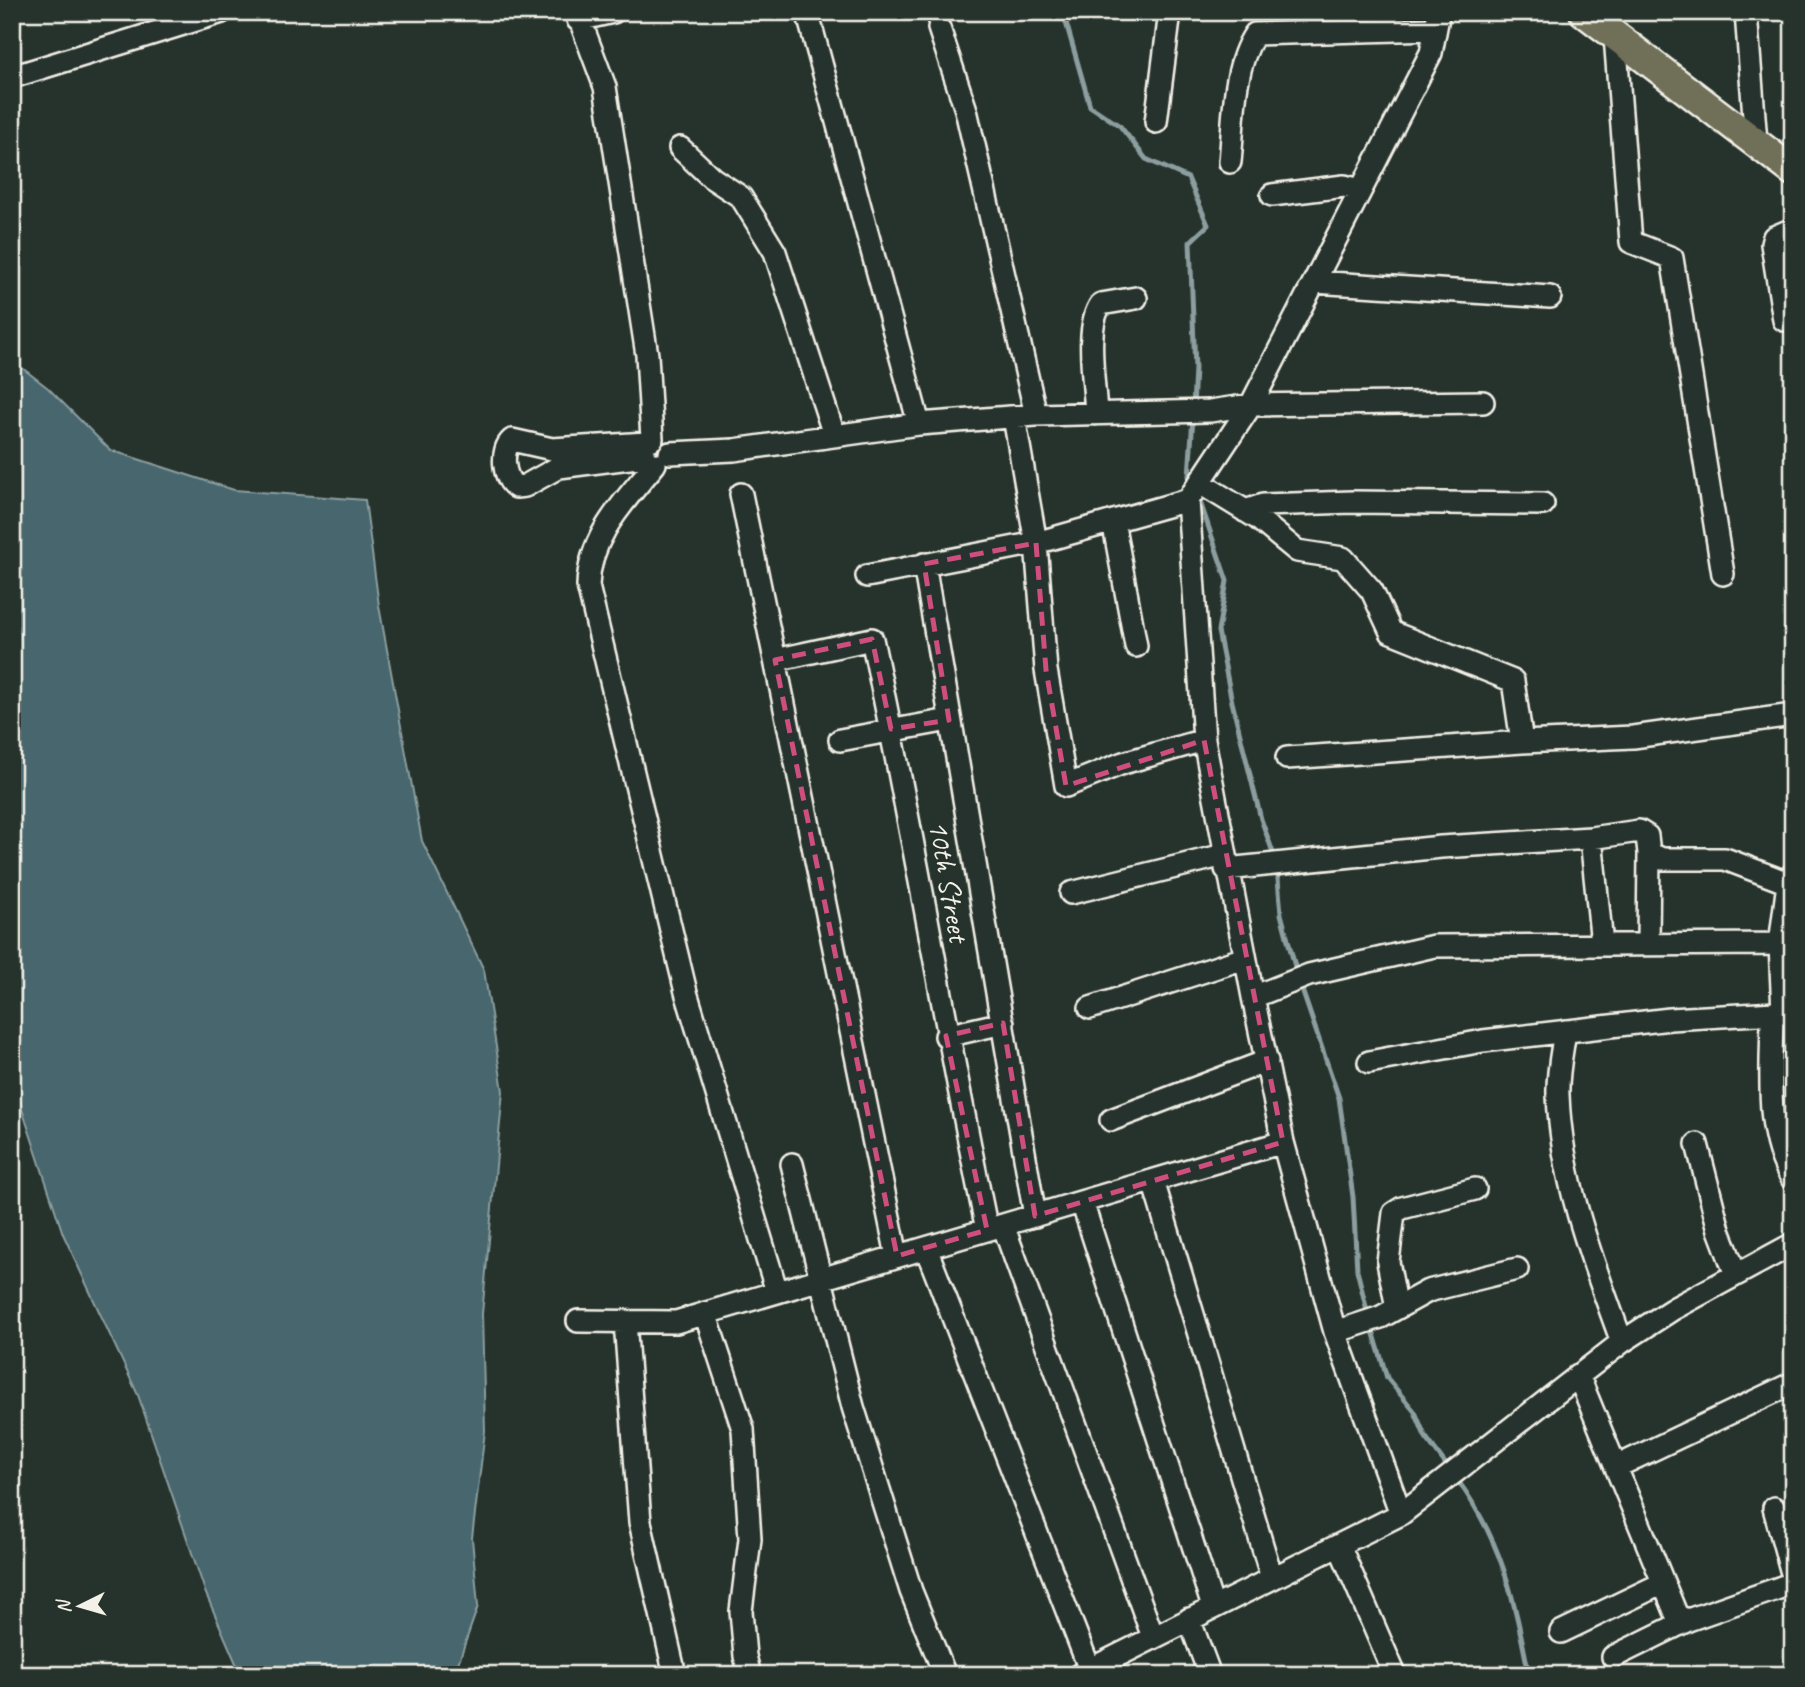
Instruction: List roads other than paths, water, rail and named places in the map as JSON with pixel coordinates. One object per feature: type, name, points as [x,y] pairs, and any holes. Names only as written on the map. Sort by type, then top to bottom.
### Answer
[{"type":"main road","points":[[1584,12],[1778,154]]},
{"type":"street","points":[[12,77],[222,12]]},
{"type":"street","points":[[613,12],[577,16],[605,87],[647,355],[654,451],[607,523],[591,555],[587,586],[686,992],[777,1292]]},
{"type":"street","points":[[1156,122],[1170,12]]},
{"type":"street","points":[[1746,13],[1778,154]]},
{"type":"street","points":[[808,15],[919,424]]},
{"type":"street","points":[[867,576],[1036,543],[1112,522],[1194,491],[1251,405],[1431,53],[1437,21],[1255,34],[1248,45],[1241,68],[1230,162]]},
{"type":"street","points":[[939,28],[966,110],[1036,415]]},
{"type":"street","points":[[1615,36],[1631,242],[1672,258],[1723,575]]},
{"type":"street","points":[[680,148],[712,178],[741,197],[775,252],[834,435]]},
{"type":"street","points":[[1272,195],[1344,186],[1361,190]]},
{"type":"street","points":[[1784,320],[1772,244],[1773,237],[1793,229]]},
{"type":"street","points":[[1314,282],[1550,297]]},
{"type":"street","points":[[1096,414],[1092,333],[1096,312],[1101,304],[1136,298]]},
{"type":"street","points":[[654,451],[559,467],[524,486],[516,487],[506,476],[506,448],[512,440],[552,449],[734,450],[919,424],[1036,415],[1210,411],[1251,405],[1483,402]]},
{"type":"street","points":[[1014,417],[1036,543],[1045,670],[1066,786],[1133,760],[1204,740]]},
{"type":"street","points":[[1194,491],[1245,511],[1297,551],[1343,558],[1372,591],[1391,632],[1513,681],[1522,742]]},
{"type":"street","points":[[1194,491],[1204,740],[1225,862],[1283,1142],[1335,1332],[1401,1514]]},
{"type":"street","points":[[741,494],[897,1256]]},
{"type":"street","points":[[1245,511],[1263,505],[1352,502],[1543,504]]},
{"type":"street","points":[[1112,522],[1136,646]]},
{"type":"street","points":[[924,564],[1035,1216]]},
{"type":"street","name":"10th Street","points":[[775,660],[872,639],[947,1036],[995,1227],[1153,1637]]},
{"type":"street","points":[[1287,758],[1633,737],[1793,715]]},
{"type":"street","points":[[840,740],[949,720]]},
{"type":"street","points":[[1071,893],[1225,862],[1264,865],[1441,847],[1591,838],[1639,831],[1647,836],[1649,853],[1648,943]]},
{"type":"street","points":[[1591,838],[1602,944]]},
{"type":"street","points":[[1649,853],[1662,859],[1725,859],[1791,878],[1774,1119],[1777,1141],[1793,1180]]},
{"type":"street","points":[[1253,997],[1309,975],[1434,946],[1648,943],[1784,957]]},
{"type":"street","points":[[1090,1008],[1245,958]]},
{"type":"street","points":[[1369,1062],[1483,1041],[1670,1018],[1783,1013]]},
{"type":"street","points":[[947,1036],[1003,1023]]},
{"type":"street","points":[[1565,1031],[1558,1092],[1563,1153],[1590,1253],[1622,1342]]},
{"type":"street","points":[[1111,1120],[1267,1061]]},
{"type":"street","points":[[578,1321],[676,1322],[1283,1142]]},
{"type":"street","points":[[1697,1144],[1719,1230],[1736,1275]]},
{"type":"street","points":[[792,1164],[853,1407],[911,1591],[945,1675]]},
{"type":"street","points":[[1153,1181],[1272,1578]]},
{"type":"street","points":[[1389,1312],[1389,1240],[1394,1213],[1402,1208],[1475,1189]]},
{"type":"street","points":[[1082,1202],[1213,1607]]},
{"type":"street","points":[[926,1248],[1084,1672],[1401,1514],[1622,1342],[1672,1309],[1793,1244]]},
{"type":"street","points":[[1335,1332],[1361,1326],[1428,1291],[1517,1269]]},
{"type":"street","points":[[705,1313],[743,1429],[750,1539],[741,1611],[745,1656],[750,1675]]},
{"type":"street","points":[[625,1321],[640,1522],[675,1675]]},
{"type":"street","points":[[1578,1375],[1677,1616],[1688,1620]]},
{"type":"street","points":[[1616,1467],[1793,1383]]},
{"type":"street","points":[[1774,1508],[1793,1577]]},
{"type":"street","points":[[1339,1545],[1395,1675]]},
{"type":"street","points":[[1561,1632],[1663,1583]]},
{"type":"street","points":[[1613,1657],[1688,1620],[1793,1583]]},
{"type":"street","points":[[1189,1619],[1210,1675]]},
{"type":"water","points":[[12,360],[48,388],[110,450],[234,490],[365,500],[379,606],[422,841],[484,970],[503,1091],[482,1314],[485,1431],[472,1538],[478,1606],[454,1675],[241,1675],[206,1594],[138,1395],[63,1234],[21,1106],[12,1065]]},
{"type":"waterway","points":[[1065,19],[1090,106],[1120,126],[1146,159],[1188,178],[1208,225],[1190,242],[1195,369],[1193,407]]},
{"type":"waterway","points":[[1192,484],[1189,476],[1193,417]]},
{"type":"waterway","points":[[1198,496],[1227,581],[1218,631],[1232,702],[1261,819],[1275,858]]},
{"type":"waterway","points":[[1277,867],[1281,914],[1297,974]]},
{"type":"waterway","points":[[1300,984],[1339,1098],[1353,1197],[1357,1270],[1368,1315]]},
{"type":"waterway","points":[[1371,1324],[1387,1378],[1415,1412],[1425,1436],[1450,1470]]},
{"type":"waterway","points":[[1456,1478],[1496,1548],[1512,1596],[1529,1675]]}]
